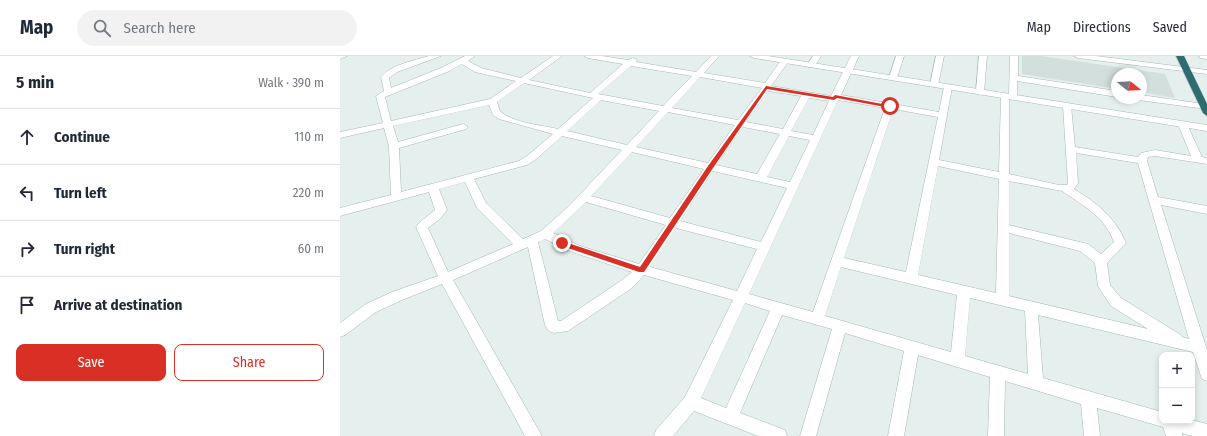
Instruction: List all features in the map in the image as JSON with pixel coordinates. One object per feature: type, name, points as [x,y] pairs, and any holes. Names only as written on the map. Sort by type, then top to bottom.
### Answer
[{"type":"highway","points":[[1180,56],[1206,110]]},
{"type":"street","points":[[388,92],[385,77],[388,74],[437,56]]},
{"type":"street","points":[[396,198],[394,146],[380,96],[418,81],[471,56]]},
{"type":"street","points":[[340,135],[493,101],[558,56]]},
{"type":"street","points":[[588,56],[807,94],[942,115]]},
{"type":"street","points":[[340,212],[523,163],[531,158],[559,133],[637,56]]},
{"type":"street","points":[[340,331],[371,308],[397,296],[496,258],[545,234],[584,198],[715,56]]},
{"type":"street","points":[[754,56],[769,57],[785,61],[1207,128]]},
{"type":"street","points":[[811,65],[817,56]]},
{"type":"street","points":[[662,436],[691,402],[854,56]]},
{"type":"street","points":[[893,78],[900,56]]},
{"type":"street","points":[[934,85],[940,56]]},
{"type":"street","points":[[980,92],[983,56]]},
{"type":"street","points":[[1002,300],[1003,177],[1009,97],[1014,78],[1014,56]]},
{"type":"street","points":[[1078,56],[1207,72]]},
{"type":"street","points":[[1203,56],[1207,57]]},
{"type":"street","points":[[463,61],[478,70],[595,96],[816,138]]},
{"type":"street","points":[[468,177],[480,205],[526,243],[552,325],[554,327],[563,327],[627,284],[642,270],[710,167],[785,61]]},
{"type":"street","points":[[1014,78],[1111,93]]},
{"type":"street","points":[[911,279],[948,87]]},
{"type":"street","points":[[760,179],[807,94]]},
{"type":"street","points":[[1147,99],[1206,110]]},
{"type":"street","points":[[493,101],[493,108],[498,115],[515,122],[793,186]]},
{"type":"street","points":[[816,319],[890,106]]},
{"type":"street","points":[[1066,189],[1070,188],[1074,183],[1067,106]]},
{"type":"street","points":[[1183,124],[1203,160]]},
{"type":"street","points":[[394,146],[463,127]]},
{"type":"street","points":[[1071,148],[1142,162]]},
{"type":"street","points":[[1203,160],[1169,154],[1149,153],[1144,155],[1142,162],[1207,374]]},
{"type":"street","points":[[933,162],[1066,189],[1094,207],[1111,222],[1117,234],[1120,243],[1101,262]]},
{"type":"street","points":[[433,188],[441,210],[439,214],[425,223],[422,227],[445,278],[534,436]]},
{"type":"street","points":[[584,198],[672,223],[765,246]]},
{"type":"street","points":[[1154,200],[1207,210]]},
{"type":"street","points":[[1003,228],[1084,248],[1101,262],[1104,286],[1116,302],[1185,344]]},
{"type":"street","points":[[545,234],[576,249],[642,270],[741,297],[1088,398],[1169,425],[1207,432]]},
{"type":"street","points":[[837,261],[1198,347]]},
{"type":"street","points":[[957,360],[964,291]]},
{"type":"street","points":[[1031,307],[1036,383]]},
{"type":"street","points":[[730,417],[778,308]]},
{"type":"street","points":[[808,436],[840,326]]},
{"type":"street","points":[[896,436],[912,347]]},
{"type":"street","points":[[996,436],[998,372]]},
{"type":"street","points":[[1088,398],[1092,436]]},
{"type":"street","points":[[691,402],[780,436]]},
{"type":"shaded area","points":[[1022,56],[1041,56],[1124,68],[1111,68],[1111,88],[1022,74]]},
{"type":"shaded area","points":[[1147,71],[1165,74],[1175,98],[1147,93]]},
{"type":"route","points":[[562,243],[576,249],[642,270],[710,167],[766,88],[890,106]]}]
